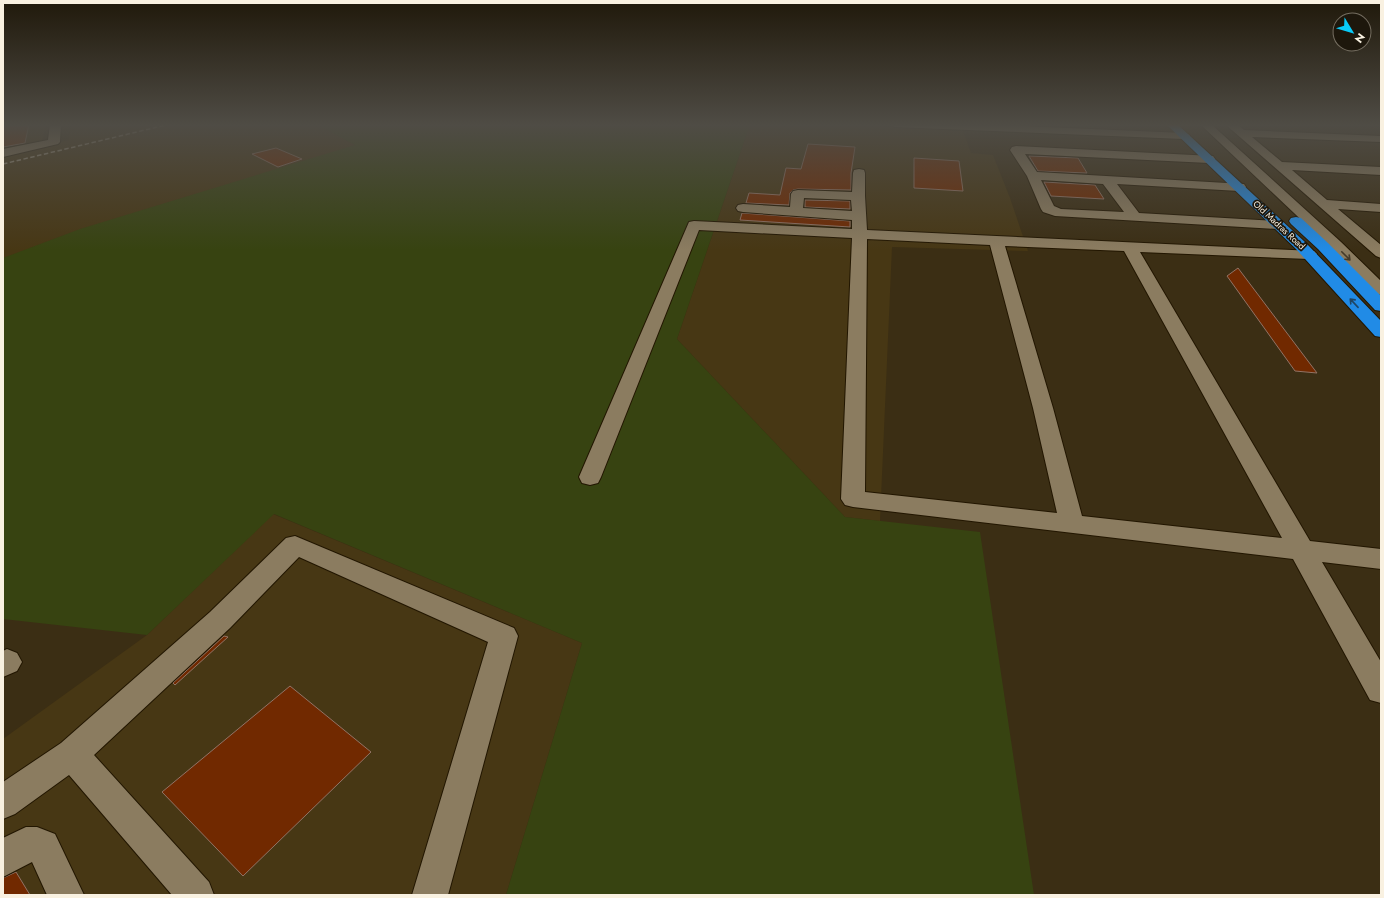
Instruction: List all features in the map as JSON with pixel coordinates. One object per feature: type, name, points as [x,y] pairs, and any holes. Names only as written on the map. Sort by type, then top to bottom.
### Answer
[{"type":"highway","name":"Old Madras Road","points":[[1217,166],[1309,254],[1381,332]]},
{"type":"highway","name":"Old Madras Road","points":[[1226,166],[1323,246],[1381,306]]},
{"type":"street","points":[[1026,166],[1033,176],[1046,205],[1051,211],[1060,213],[1278,225]]},
{"type":"street","points":[[1250,166],[1336,245],[1381,290]]},
{"type":"street","points":[[1279,166],[1381,171]]},
{"type":"street","points":[[1279,166],[1381,253]]},
{"type":"street","points":[[859,172],[858,196],[860,225],[853,499],[1381,559]]},
{"type":"street","points":[[1033,176],[1239,187]]},
{"type":"street","points":[[1107,180],[1135,217]]},
{"type":"street","points":[[796,211],[798,194],[858,196]]},
{"type":"street","points":[[1324,204],[1381,208]]},
{"type":"street","points":[[743,208],[796,211],[860,225],[996,241],[1309,254]]},
{"type":"street","points":[[590,477],[694,225],[860,225]]},
{"type":"street","points":[[996,241],[1013,306],[1043,408],[1072,523]]},
{"type":"street","points":[[1128,246],[1381,690]]},
{"type":"street","points":[[3,802],[72,754],[220,620],[296,545],[504,636],[430,895]]},
{"type":"street","points":[[72,754],[196,895]]},
{"type":"street","points":[[3,859],[20,848],[33,843],[43,846],[66,895]]},
{"type":"shaded area","points":[[3,166],[394,166],[465,204],[3,391]]},
{"type":"shaded area","points":[[736,166],[997,166],[1028,251],[892,247],[880,521],[845,517],[677,339]]},
{"type":"shaded area","points":[[273,514],[582,643],[506,895],[3,895],[3,739],[147,635]]},
{"type":"green space","points":[[287,166],[736,166],[677,339],[845,517],[980,532],[1034,895],[506,895],[582,643],[274,514],[147,635],[3,619],[3,258],[80,229]]},
{"type":"building","points":[[802,166],[852,166],[851,190],[798,189],[793,190],[790,193],[789,205],[746,203],[749,193],[780,195],[786,168],[801,169]]},
{"type":"building","points":[[914,166],[960,166],[963,191],[914,188]]},
{"type":"building","points":[[1035,166],[1083,166],[1087,173],[1038,171]]},
{"type":"building","points":[[1044,182],[1095,185],[1104,199],[1051,196]]},
{"type":"building","points":[[805,200],[850,201],[850,209],[805,207]]},
{"type":"building","points":[[742,213],[850,221],[850,227],[740,220]]},
{"type":"building","points":[[1238,268],[1317,373],[1295,371],[1227,276]]},
{"type":"building","points":[[224,636],[228,637],[175,685],[173,683]]},
{"type":"building","points":[[290,686],[371,752],[243,876],[162,792]]},
{"type":"building","points":[[16,872],[30,895],[3,895],[3,878]]}]
